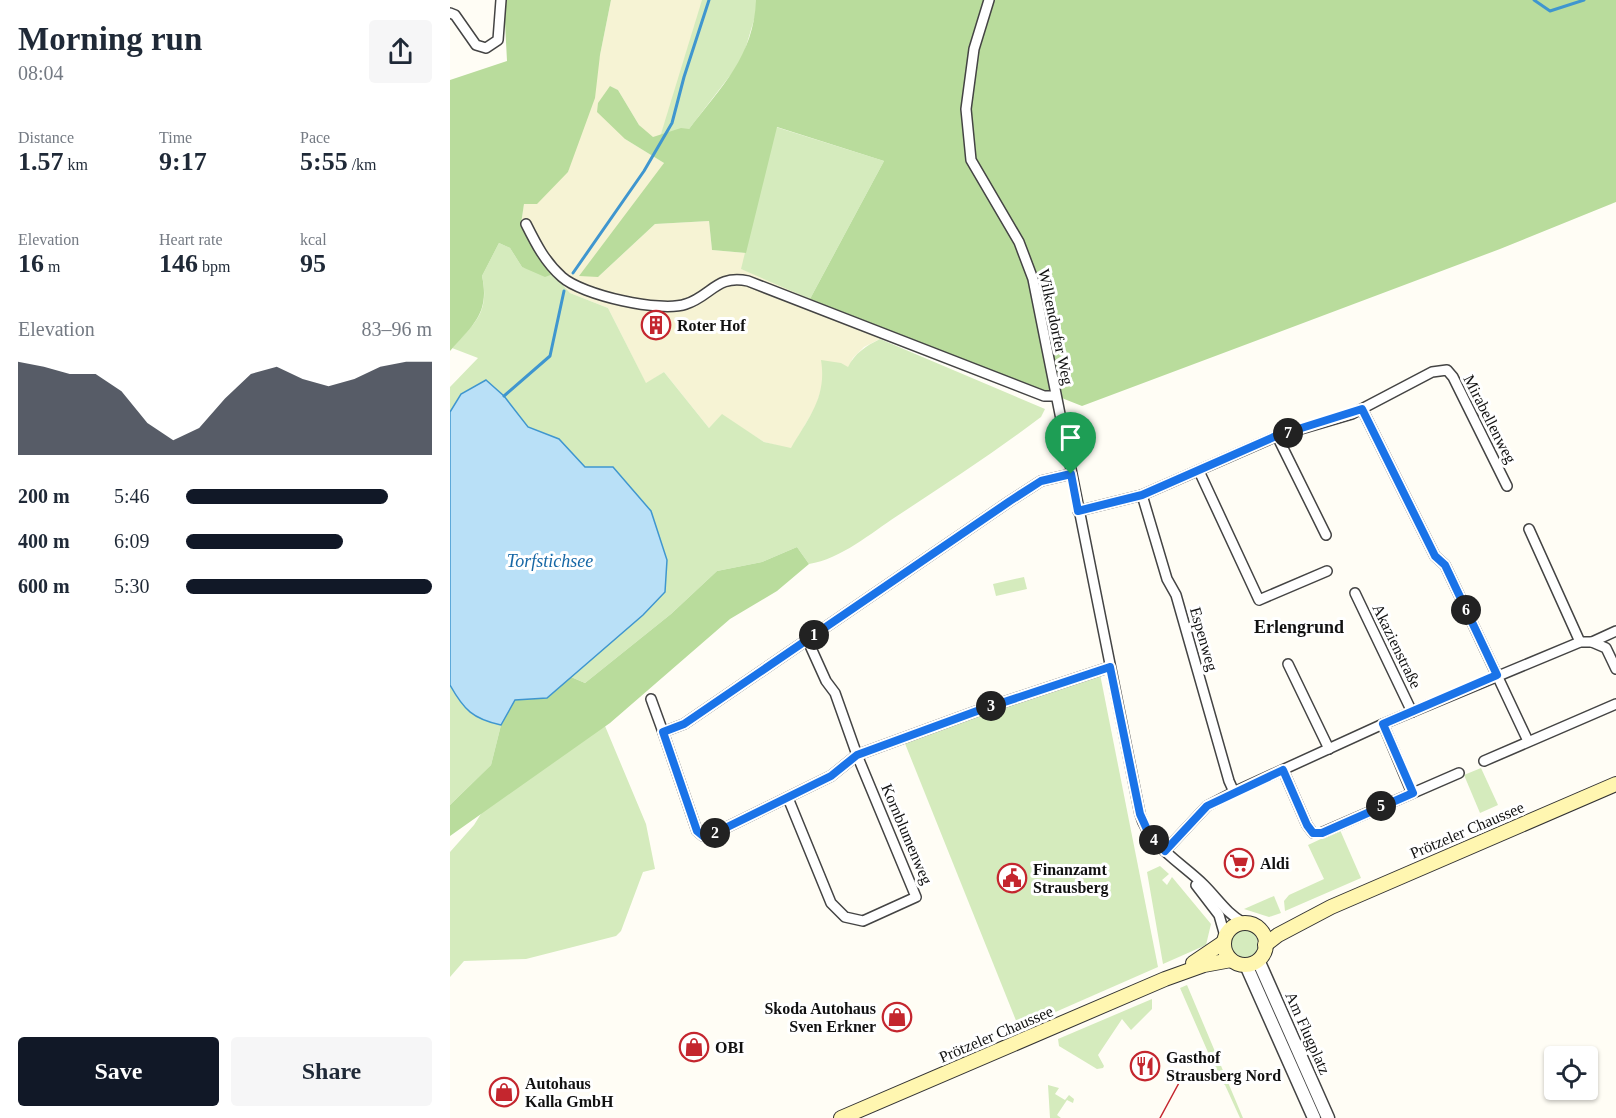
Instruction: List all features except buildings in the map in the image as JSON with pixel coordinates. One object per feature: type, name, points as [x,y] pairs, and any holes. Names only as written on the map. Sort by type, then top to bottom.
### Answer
[{"type":"main road","name":"Prötzeler Chaussee","points":[[1265,945],[1278,935],[1331,907],[1616,784]]},
{"type":"main road","name":"Prötzeler Chaussee","points":[[1258,928],[1331,907]]},
{"type":"main road","name":"Prötzeler Chaussee","points":[[1165,979],[1202,958],[1224,939],[1232,927],[1244,923]]},
{"type":"main road","points":[[1244,923],[1258,928],[1265,945],[1252,963]]},
{"type":"main road","points":[[1224,939],[1226,953],[1231,960]]},
{"type":"main road","name":"Prötzeler Chaussee","points":[[841,1118],[1165,979],[1204,965],[1231,960],[1252,963]]},
{"type":"street","points":[[450,13],[455,15],[476,45],[486,48],[498,40],[501,0]]},
{"type":"street","name":"Wilkendorfer Weg","points":[[989,0],[974,49],[966,109],[971,160],[1019,242],[1033,279],[1140,814],[1149,834],[1165,851],[1203,884],[1229,914],[1244,923]]},
{"type":"street","points":[[526,224],[540,252],[564,280],[616,300],[656,305],[686,304],[721,282],[734,278],[741,279],[1044,396],[1055,396]]},
{"type":"street","name":"Mirabellenweg","points":[[1078,511],[1142,495],[1276,436],[1362,409],[1432,372],[1447,370],[1453,377],[1507,486]]},
{"type":"street","points":[[1362,409],[1435,556],[1445,565],[1528,741]]},
{"type":"street","points":[[1276,436],[1326,535]]},
{"type":"street","points":[[1200,471],[1259,600],[1327,571]]},
{"type":"street","points":[[663,732],[684,724],[1041,481],[1071,474]]},
{"type":"street","name":"Espenweg","points":[[1142,495],[1167,579],[1176,595],[1234,792]]},
{"type":"street","points":[[1529,529],[1581,642]]},
{"type":"street","name":"Akazienstraße","points":[[1355,593],[1412,712]]},
{"type":"street","name":"Akazienstraße","points":[[1165,851],[1207,806],[1234,792],[1497,675],[1581,642],[1592,642],[1616,631]]},
{"type":"street","points":[[807,639],[826,681],[835,693],[857,755]]},
{"type":"street","points":[[1592,642],[1606,648],[1616,669]]},
{"type":"street","points":[[1288,664],[1329,749]]},
{"type":"street","points":[[651,699],[697,831],[703,836],[709,836],[831,776],[857,755],[977,711],[1110,667]]},
{"type":"street","points":[[1484,761],[1616,704]]},
{"type":"street","points":[[1383,724],[1413,793]]},
{"type":"street","name":"Kornblumenweg","points":[[788,798],[831,903],[845,917],[862,921],[916,897],[857,755]]},
{"type":"street","points":[[1283,770],[1307,825],[1313,833],[1322,833],[1459,772]]},
{"type":"street","name":"Wilkendorfer Weg","points":[[1184,869],[1218,915],[1224,939]]},
{"type":"street","name":"Am Flugplatz","points":[[1252,963],[1314,1118]]},
{"type":"street","name":"Am Flugplatz","points":[[1252,963],[1328,1118]]},
{"type":"shaded area","points":[[611,0],[703,0],[688,57],[660,137],[653,138],[639,125],[618,90],[610,86],[625,139],[664,163],[598,277],[655,224],[709,221],[712,250],[746,253],[742,269],[887,330],[880,339],[864,347],[853,358],[848,368],[824,380],[816,406],[791,449],[764,442],[722,415],[709,428],[664,372],[646,384],[608,308],[570,293],[534,250],[521,224],[524,203],[568,172],[600,55]]},
{"type":"green space","points":[[507,0],[611,0],[600,55],[595,98],[568,172],[537,204],[524,204],[521,224],[534,250],[553,274],[545,277],[522,267],[510,248],[499,243],[482,276],[484,300],[478,318],[450,351],[450,80],[507,61],[504,3]]},
{"type":"green space","points":[[702,0],[756,0],[756,13],[742,60],[689,129],[660,137]]},
{"type":"green space","points":[[756,0],[1616,0],[1616,202],[1500,249],[1082,406],[810,299],[884,161],[777,127],[746,253],[712,250],[709,221],[655,224],[598,277],[579,276],[664,163],[625,139],[597,112],[598,103],[610,86],[618,90],[639,125],[653,137],[681,128],[689,129],[734,70],[749,38]]},
{"type":"green space","points":[[776,127],[884,161],[810,299],[741,269]]},
{"type":"green space","points":[[499,243],[510,248],[522,267],[553,274],[570,293],[608,308],[646,383],[664,372],[709,428],[722,414],[764,442],[791,448],[819,396],[821,360],[841,363],[848,367],[861,350],[880,339],[1045,409],[1041,417],[988,455],[833,557],[809,564],[797,547],[762,562],[717,571],[671,614],[585,683],[571,677],[643,615],[665,592],[585,467],[461,394],[450,412],[450,387],[478,358],[452,348],[479,316],[484,299],[482,276]]},
{"type":"green space","points":[[797,547],[809,564],[777,591],[730,619],[610,723],[450,836],[450,805],[491,765],[501,725],[514,700],[547,698],[571,677],[585,683],[671,614],[717,571],[762,562]]},
{"type":"green space","points":[[1024,577],[1027,589],[996,596],[993,584]]},
{"type":"green space","points":[[450,658],[501,725],[491,765],[450,805]]},
{"type":"green space","points":[[1100,674],[1158,967],[1019,1028],[904,741]]},
{"type":"green space","points":[[613,716],[605,726],[646,824],[655,869],[643,872],[621,931],[616,936],[526,959],[464,961],[450,977],[450,852],[474,825],[492,796]]},
{"type":"green space","points":[[1481,768],[1498,805],[1480,813],[1464,775]]},
{"type":"green space","points":[[1340,830],[1361,878],[1285,911],[1284,901],[1289,895],[1324,879],[1308,845]]},
{"type":"green space","points":[[1160,866],[1169,874],[1162,880],[1167,885],[1172,877],[1211,924],[1206,945],[1163,964],[1147,872]]},
{"type":"green space","points":[[1274,896],[1281,913],[1269,917],[1244,909]]},
{"type":"green space","points":[[1244,930],[1254,934],[1258,944],[1254,954],[1244,958],[1234,954],[1230,944],[1234,934]]},
{"type":"green space","points":[[1187,985],[1243,1118],[1240,1118],[1225,1085],[1221,1082],[1180,988]]},
{"type":"green space","points":[[1152,999],[1152,1009],[1131,1030],[1122,1019],[1098,1055],[1103,1068],[1097,1069],[1059,1046],[1058,1039]]},
{"type":"green space","points":[[1048,1085],[1059,1088],[1055,1094],[1065,1100],[1069,1095],[1074,1099],[1073,1103],[1067,1100],[1057,1115],[1061,1118],[1050,1118]]},
{"type":"water","name":"Torfstichsee","points":[[486,380],[504,396],[528,427],[559,439],[585,467],[613,467],[651,511],[667,560],[665,592],[643,615],[547,698],[515,700],[501,725],[483,720],[470,712],[450,685],[450,412],[461,394]]},
{"type":"waterway","points":[[573,273],[644,171],[672,123],[709,0]]},
{"type":"waterway","points":[[1534,0],[1550,11],[1584,0]]},
{"type":"waterway","points":[[504,396],[550,356],[564,291]]},
{"type":"tram line","points":[[1160,1118],[1180,1081]]},
{"type":"place","name":"Roter Hof","points":[[656,325]]},
{"type":"place","name":"Aldi","points":[[1239,863]]},
{"type":"place","name":"Finanzamt Strausberg","points":[[1012,878]]},
{"type":"place","name":"Skoda Autohaus Sven Erkner","points":[[897,1017]]},
{"type":"place","name":"OBI","points":[[694,1047]]},
{"type":"place","name":"Gasthof Strausberg Nord","points":[[1145,1066]]},
{"type":"place","name":"Autohaus Kalla GmbH","points":[[504,1092]]},
{"type":"district","name":"Erlengrund","points":[[1299,627]]},
{"type":"route","points":[[1362,409],[1435,556],[1445,565],[1497,675],[1383,724],[1413,793],[1322,833],[1313,833],[1307,825],[1283,770],[1207,806],[1165,851],[1143,825],[1110,667],[902,737],[857,755],[831,776],[709,836],[703,836],[697,831],[663,732],[684,724],[1041,481],[1071,474],[1078,511],[1142,495],[1276,436],[1362,409]]}]
